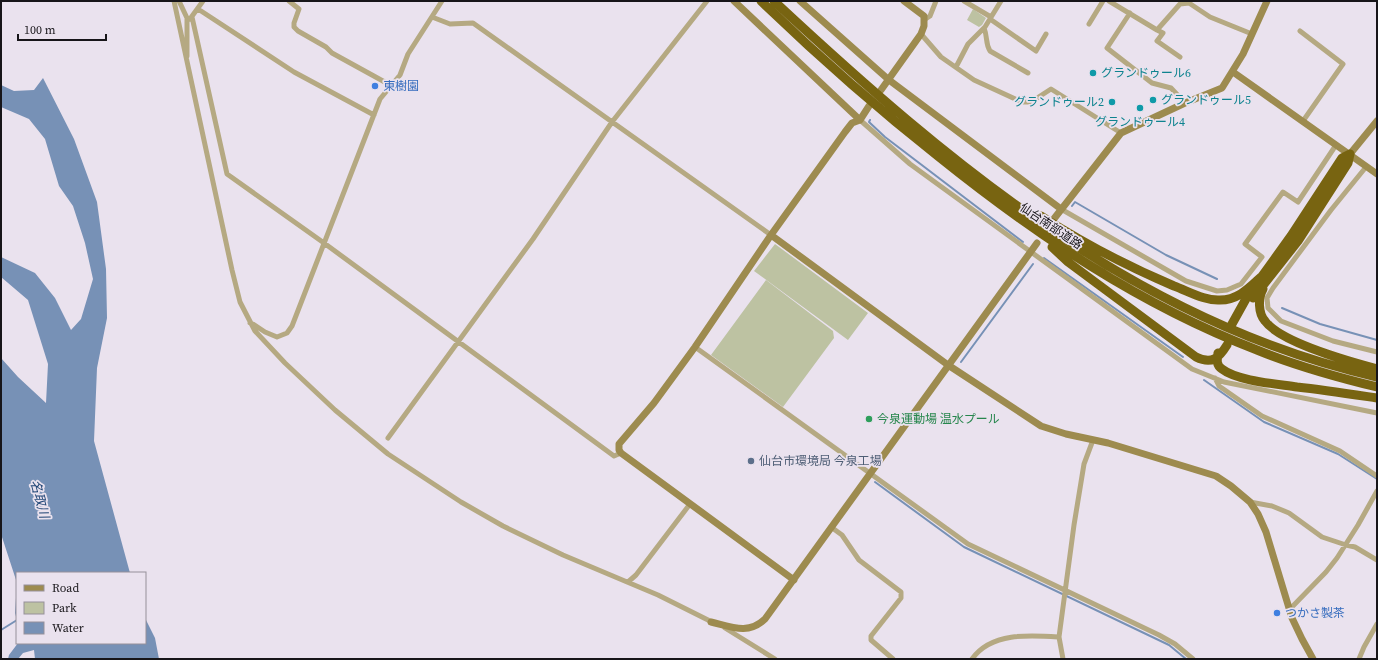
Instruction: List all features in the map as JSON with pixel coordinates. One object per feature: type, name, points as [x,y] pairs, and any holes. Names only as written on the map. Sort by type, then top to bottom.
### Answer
[{"type":"highway","name":"仙台南部道路","points":[[761,1],[802,40],[870,100],[968,181],[1027,225],[1086,264],[1120,284],[1215,333],[1291,363],[1377,387]]},
{"type":"highway","name":"仙台南部道路","points":[[774,1],[871,89],[970,171],[1057,235],[1124,277],[1220,325],[1262,342],[1336,366],[1377,377]]},
{"type":"highway","points":[[1235,326],[1247,297],[1264,278],[1342,158],[1350,154]]},
{"type":"highway","points":[[970,171],[1043,218],[1089,245],[1124,263],[1191,293],[1219,300],[1231,299],[1241,295],[1264,278]]},
{"type":"highway","points":[[1027,225],[1068,262],[1184,349],[1202,360],[1209,361],[1217,358]]},
{"type":"highway","points":[[1264,278],[1259,302],[1264,320],[1272,328],[1291,340],[1377,369]]},
{"type":"highway","points":[[1224,344],[1217,358],[1218,366],[1228,373],[1268,383],[1377,398]]},
{"type":"street","points":[[174,1],[232,270],[240,302],[255,331],[297,375],[335,410],[388,454],[455,498],[503,526],[557,553],[658,595],[733,632],[775,659]]},
{"type":"street","points":[[179,1],[190,19],[227,174],[324,243],[614,456],[621,453]]},
{"type":"street","points":[[186,60],[190,19],[203,1]]},
{"type":"street","points":[[289,1],[299,9],[294,23],[294,27],[298,31],[326,47],[332,53],[392,86]]},
{"type":"street","points":[[250,323],[277,337],[287,333],[292,326],[380,99],[400,75],[408,54],[442,1]]},
{"type":"street","points":[[388,438],[533,239],[612,122],[707,1]]},
{"type":"street","points":[[734,1],[860,120],[910,164],[1030,253],[1192,369],[1224,382],[1377,413]]},
{"type":"street","points":[[800,1],[889,80],[1061,209],[1186,281],[1217,291],[1227,290],[1242,284],[1262,258],[1245,244],[1283,192],[1298,202],[1336,145]]},
{"type":"street","points":[[881,90],[921,34],[924,26],[924,16],[904,1]]},
{"type":"street","points":[[924,20],[930,16],[936,1]]},
{"type":"street","points":[[964,1],[1036,50],[1046,34]]},
{"type":"street","points":[[956,67],[968,44],[984,28],[1002,1]]},
{"type":"street","points":[[1089,24],[1102,1]]},
{"type":"street","points":[[1109,1],[1119,3],[1130,13],[1163,33],[1157,41],[1180,57]]},
{"type":"street","points":[[1177,8],[1180,1]]},
{"type":"street","points":[[1053,220],[1121,133],[1185,103],[1222,88],[1243,54],[1267,1]]},
{"type":"street","points":[[1157,30],[1180,4],[1189,3],[1210,17],[1252,34]]},
{"type":"street","points":[[198,9],[294,72],[374,115]]},
{"type":"street","points":[[1130,13],[1107,48],[1152,83],[1171,88],[1185,103]]},
{"type":"street","points":[[432,17],[450,24],[473,23],[771,235],[948,365],[1041,426],[1066,434],[1108,443],[1216,476],[1231,486],[1250,502],[1258,514],[1266,532],[1292,618],[1313,659]]},
{"type":"street","points":[[984,28],[987,36],[986,45],[990,51],[1028,73]]},
{"type":"street","points":[[1300,31],[1343,64],[1303,121]]},
{"type":"street","points":[[921,34],[941,57],[974,80],[1022,102],[1030,102],[1051,89],[1121,133]]},
{"type":"street","points":[[1233,72],[1377,174]]},
{"type":"street","points":[[794,580],[621,453],[619,450],[619,444],[654,403],[695,347],[771,235],[845,132],[852,123],[860,120],[869,106]]},
{"type":"street","points":[[1350,154],[1377,121]]},
{"type":"street","points":[[1366,167],[1331,210],[1267,298],[1268,308],[1281,321],[1333,341],[1377,352]]},
{"type":"street","points":[[711,622],[741,629],[752,628],[759,625],[765,619],[833,529],[870,473],[1037,243]]},
{"type":"street","points":[[695,347],[968,544],[1065,594],[1159,635],[1175,644],[1193,659]]},
{"type":"street","points":[[1214,378],[1219,386],[1262,416],[1340,451],[1377,476]]},
{"type":"street","points":[[1063,659],[1059,637],[1074,524],[1084,464],[1092,440]]},
{"type":"street","points":[[1290,609],[1326,572],[1346,545],[1377,491]]},
{"type":"street","points":[[1250,502],[1272,506],[1289,513],[1322,536],[1346,545],[1355,546],[1377,560]]},
{"type":"street","points":[[628,582],[636,575],[690,504]]},
{"type":"street","points":[[833,529],[842,535],[859,560],[901,592],[901,598],[871,636],[871,640],[893,659]]},
{"type":"street","points":[[1359,659],[1377,624]]},
{"type":"street","points":[[972,659],[987,645],[1000,640],[1029,634],[1059,637]]},
{"type":"green space","points":[[973,9],[986,18],[979,27],[967,20]]},
{"type":"green space","points":[[775,244],[868,313],[848,340],[754,271]]},
{"type":"green space","points":[[766,280],[833,331],[834,338],[783,407],[711,355]]},
{"type":"water","name":"名取川","points":[[43,78],[74,139],[97,202],[106,269],[107,318],[97,368],[94,441],[130,572],[16,572],[16,580],[1,534],[1,358],[18,377],[46,403],[48,364],[28,300],[1,277],[1,257],[35,273],[55,298],[71,330],[81,319],[93,279],[85,243],[73,206],[59,186],[45,139],[29,119],[1,107],[1,85],[14,91],[34,90]]},
{"type":"water","points":[[146,620],[155,638],[159,659],[35,659],[34,650],[23,653],[18,659],[8,659],[9,655],[17,644],[146,644]]},
{"type":"waterway","points":[[870,120],[869,122],[885,137],[1023,242]]},
{"type":"waterway","points":[[1072,206],[1075,202],[1166,255],[1217,279]]},
{"type":"waterway","points":[[1044,258],[1183,357]]},
{"type":"waterway","points":[[961,362],[1033,264]]},
{"type":"waterway","points":[[1282,308],[1320,324],[1377,340]]},
{"type":"waterway","points":[[1204,380],[1264,422],[1338,454],[1377,479]]},
{"type":"waterway","points":[[875,482],[964,547],[1169,645],[1186,659]]},
{"type":"waterway","points":[[1,630],[16,621]]},
{"type":"place","name":"グランドゥール6","points":[[1093,73]]},
{"type":"place","name":"東樹園","points":[[375,86]]},
{"type":"place","name":"グランドゥール5","points":[[1153,100]]},
{"type":"place","name":"グランドゥール2","points":[[1112,102]]},
{"type":"place","name":"グランドゥール4","points":[[1140,108]]},
{"type":"place","name":"今泉運動場 温水プール","points":[[869,419]]},
{"type":"place","name":"仙台市環境局 今泉工場","points":[[751,461]]},
{"type":"place","name":"つかさ製茶","points":[[1277,613]]}]
